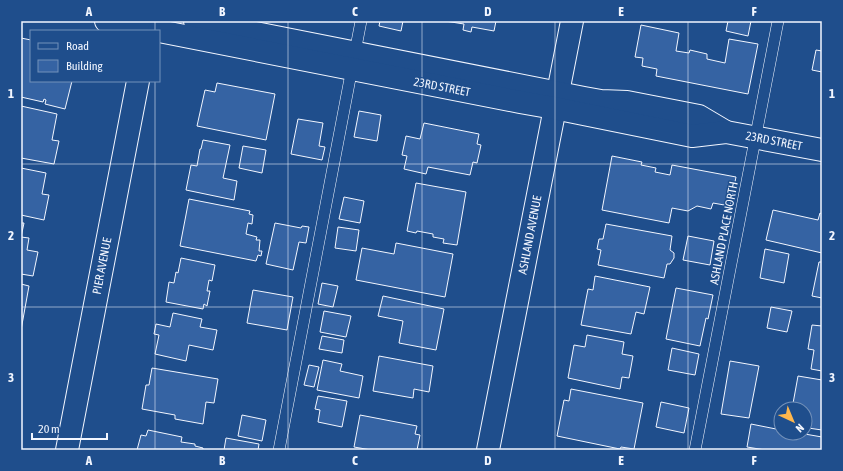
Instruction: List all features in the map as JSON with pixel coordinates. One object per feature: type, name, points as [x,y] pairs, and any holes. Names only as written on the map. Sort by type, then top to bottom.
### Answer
[{"type":"street","name":"23RD STREET","points":[[106,21],[153,29]]},
{"type":"street","name":"23RD STREET","points":[[195,21],[354,61]]},
{"type":"street","name":"ASHLAND AVENUE","points":[[488,450],[572,21]]},
{"type":"street","name":"23RD STREET","points":[[160,30],[354,61],[556,100],[627,102],[699,116],[726,132],[822,150]]},
{"type":"street","name":"PIER AVENUE","points":[[67,450],[138,82]]},
{"type":"lane","points":[[279,450],[361,21]]},
{"type":"lane","name":"ASHLAND PLACE NORTH","points":[[695,450],[778,21]]},
{"type":"building","points":[[380,21],[403,21],[401,31],[379,26]]},
{"type":"building","points":[[445,21],[496,21],[494,31],[472,27],[471,32],[463,30],[464,24]]},
{"type":"building","points":[[728,21],[751,21],[748,36],[726,31]]},
{"type":"building","points":[[641,25],[679,33],[676,51],[689,53],[690,50],[707,54],[707,59],[725,63],[729,39],[758,44],[748,94],[656,76],[657,69],[642,66],[643,58],[635,57]]},
{"type":"building","points":[[21,38],[30,40],[30,82],[72,82],[65,109],[45,104],[46,100],[44,99],[43,102],[21,97]]},
{"type":"building","points":[[816,50],[822,51],[822,72],[812,70]]},
{"type":"building","points":[[217,83],[275,94],[266,140],[197,126],[205,90],[215,92]]},
{"type":"building","points":[[21,106],[57,114],[52,140],[59,141],[54,164],[21,158]]},
{"type":"building","points":[[359,111],[381,115],[377,141],[354,137]]},
{"type":"building","points":[[298,119],[323,123],[319,146],[325,147],[322,160],[291,154]]},
{"type":"building","points":[[424,123],[479,134],[477,144],[481,145],[477,163],[473,162],[470,175],[428,167],[426,174],[404,169],[407,156],[402,155],[406,136],[420,139]]},
{"type":"building","points":[[203,140],[230,145],[223,178],[237,181],[234,200],[186,190],[191,165],[197,166]]},
{"type":"building","points":[[243,146],[266,150],[262,173],[239,168]]},
{"type":"building","points":[[612,156],[642,162],[641,165],[656,168],[655,172],[670,175],[672,165],[736,177],[730,206],[713,203],[711,209],[697,206],[688,211],[672,208],[669,223],[602,210]]},
{"type":"building","points":[[21,168],[46,173],[42,194],[49,195],[44,220],[21,215]]},
{"type":"building","points":[[416,183],[466,192],[457,245],[443,243],[444,239],[433,237],[433,234],[407,231]]},
{"type":"building","points":[[344,197],[364,201],[360,223],[339,219]]},
{"type":"building","points":[[189,199],[250,211],[249,214],[253,215],[252,224],[248,223],[246,234],[257,237],[256,240],[260,240],[259,251],[262,251],[261,256],[258,255],[256,261],[180,246]]},
{"type":"building","points":[[773,210],[818,220],[820,213],[822,214],[822,253],[766,240]]},
{"type":"building","points":[[21,223],[24,223],[21,237]]},
{"type":"building","points":[[275,223],[301,228],[302,226],[309,227],[306,243],[299,242],[293,270],[266,264]]},
{"type":"building","points":[[606,224],[672,236],[670,250],[674,253],[674,258],[670,264],[667,264],[664,278],[598,265],[601,250],[597,249],[599,239],[603,239]]},
{"type":"building","points":[[338,227],[359,230],[356,251],[335,248]]},
{"type":"building","points":[[688,236],[714,241],[710,265],[683,260]]},
{"type":"building","points":[[21,237],[29,238],[27,250],[38,252],[33,276],[21,274]]},
{"type":"building","points":[[396,243],[453,254],[445,297],[356,280],[362,248],[394,254]]},
{"type":"building","points":[[765,249],[789,254],[784,283],[760,278]]},
{"type":"building","points":[[181,258],[215,265],[212,281],[209,280],[207,291],[210,291],[207,306],[204,304],[203,309],[166,302],[169,282],[174,283]]},
{"type":"building","points":[[819,262],[822,262],[822,298],[812,296]]},
{"type":"building","points":[[595,276],[650,287],[644,314],[636,312],[631,334],[581,325],[588,289],[593,290]]},
{"type":"building","points":[[322,283],[338,286],[333,307],[318,304]]},
{"type":"building","points":[[21,284],[29,286],[21,330]]},
{"type":"building","points":[[676,288],[713,295],[700,346],[666,339]]},
{"type":"building","points":[[253,290],[293,297],[287,330],[247,323]]},
{"type":"building","points":[[383,296],[444,309],[436,350],[399,343],[403,321],[378,316]]},
{"type":"building","points":[[771,307],[792,311],[787,332],[767,328]]},
{"type":"building","points":[[324,311],[351,316],[346,337],[320,332]]},
{"type":"building","points":[[173,313],[202,319],[200,327],[217,330],[213,350],[189,345],[186,361],[155,354],[159,335],[154,334],[156,324],[170,327]]},
{"type":"building","points":[[812,325],[822,326],[822,371],[811,369],[814,350],[808,349]]},
{"type":"building","points":[[587,335],[624,342],[622,354],[633,356],[629,378],[622,377],[620,389],[568,378],[574,345],[585,347]]},
{"type":"building","points":[[322,336],[344,340],[342,353],[319,349]]},
{"type":"building","points":[[672,348],[699,354],[695,375],[668,370]]},
{"type":"building","points":[[379,356],[433,366],[429,392],[414,389],[413,398],[373,391]]},
{"type":"building","points":[[323,360],[342,364],[340,371],[363,376],[359,398],[317,390]]},
{"type":"building","points":[[730,361],[759,366],[749,418],[721,414]]},
{"type":"building","points":[[309,365],[319,367],[314,387],[304,385]]},
{"type":"building","points":[[152,368],[218,379],[214,403],[206,402],[203,424],[175,419],[175,415],[142,409],[146,385],[149,385]]},
{"type":"building","points":[[798,376],[822,380],[822,430],[813,429],[813,401],[793,401]]},
{"type":"building","points":[[571,389],[643,403],[634,449],[621,447],[620,449],[557,436],[564,400],[569,401]]},
{"type":"building","points":[[318,396],[347,401],[342,427],[318,422],[320,410],[315,409]]},
{"type":"building","points":[[661,402],[689,408],[684,433],[656,427]]},
{"type":"building","points":[[242,415],[266,420],[262,441],[238,436]]},
{"type":"building","points":[[360,415],[417,426],[415,434],[420,435],[417,450],[371,450],[354,447]]},
{"type":"building","points":[[751,424],[773,428],[773,441],[813,441],[813,435],[822,437],[822,450],[765,450],[747,447]]},
{"type":"building","points":[[148,430],[182,437],[181,442],[195,444],[195,446],[203,448],[203,450],[137,450],[141,435],[146,436]]},
{"type":"building","points":[[226,438],[259,444],[258,450],[224,450]]}]
